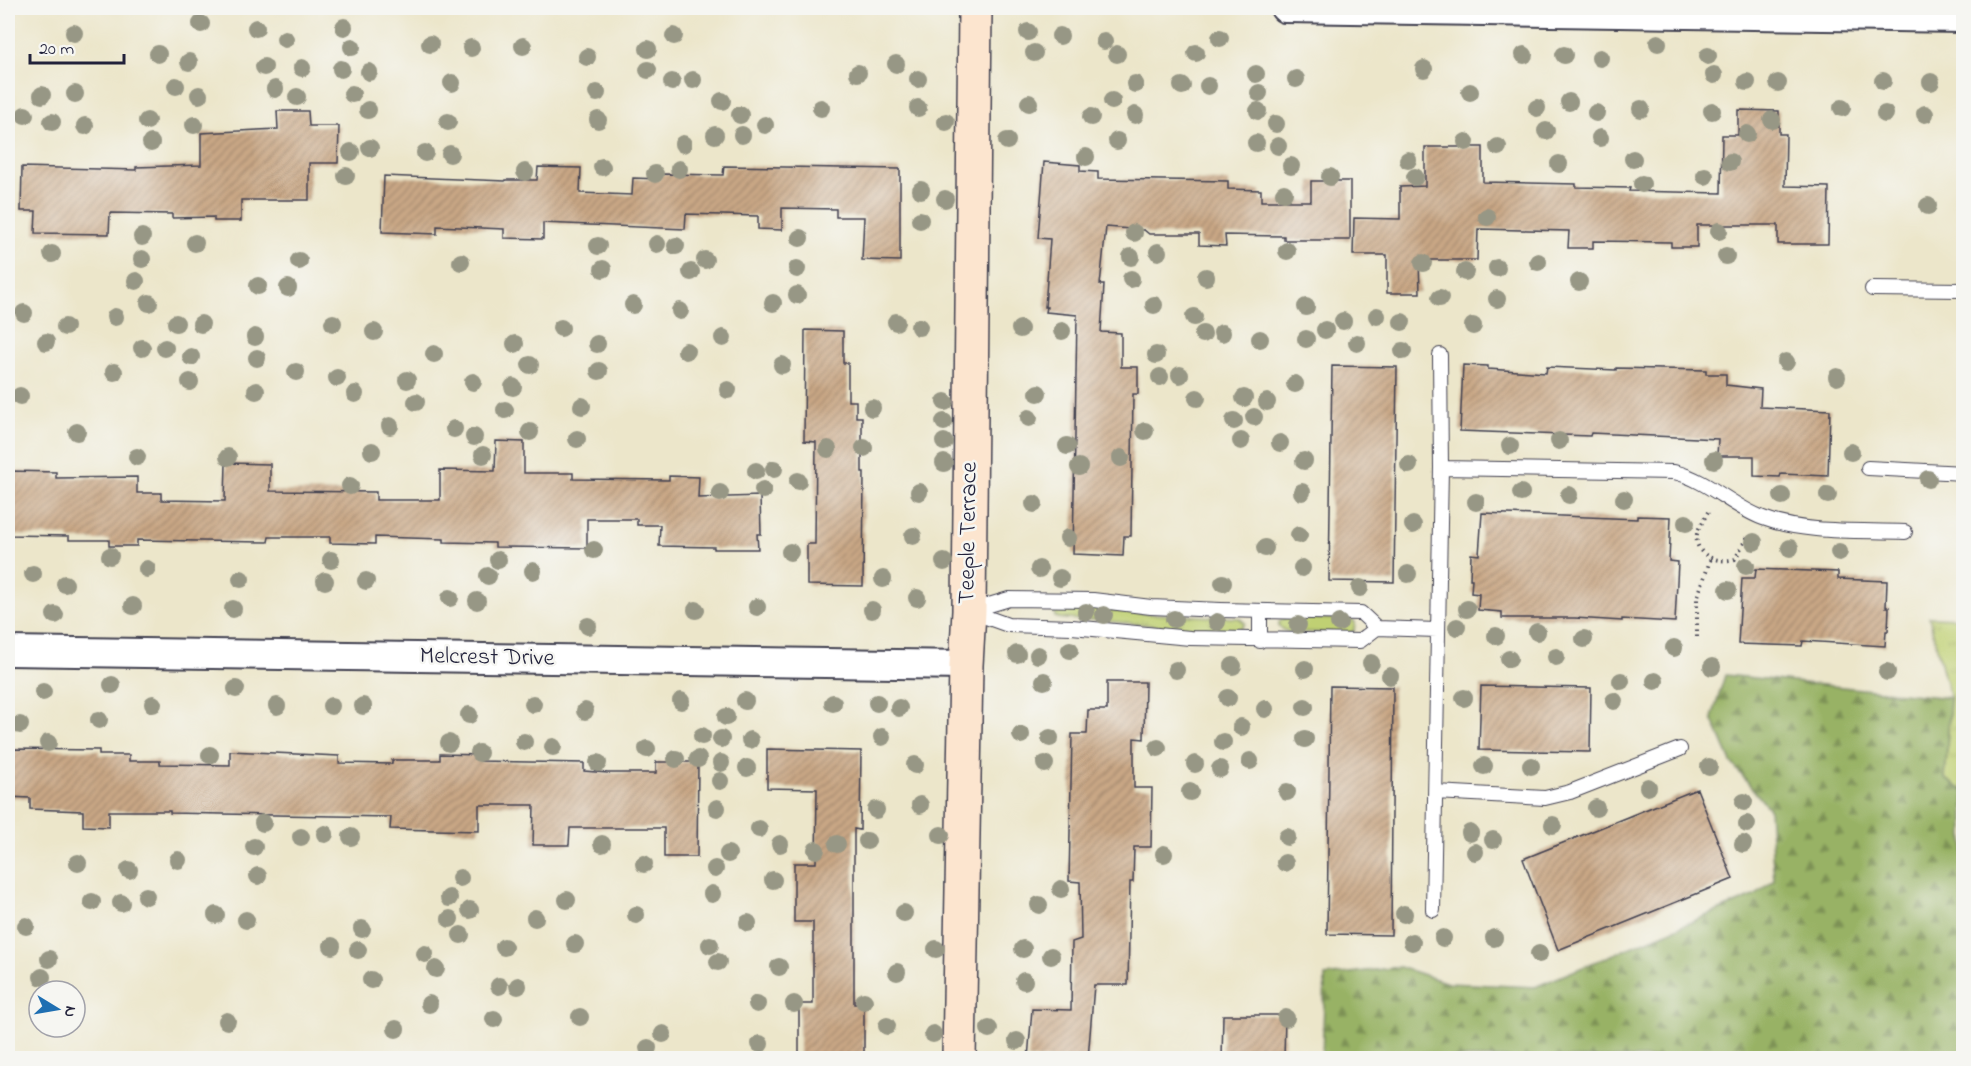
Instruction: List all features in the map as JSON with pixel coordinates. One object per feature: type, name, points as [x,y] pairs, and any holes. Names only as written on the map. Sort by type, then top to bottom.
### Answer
[{"type":"street","name":"Teeple Terrace","points":[[958,1059],[969,611],[975,8]]},
{"type":"street","points":[[1286,8],[1964,18]]},
{"type":"street","name":"Melcrest Drive","points":[[8,651],[966,665]]},
{"type":"lane","points":[[1872,289],[1964,290]]},
{"type":"lane","points":[[1433,910],[1441,468],[1440,355]]},
{"type":"lane","points":[[1441,468],[1674,472],[1700,481],[1760,517],[1778,523],[1812,528],[1905,532]]},
{"type":"lane","points":[[1868,468],[1964,473]]},
{"type":"lane","points":[[969,611],[1009,599],[1093,600],[1151,607],[1361,613],[1377,628]]},
{"type":"lane","points":[[969,611],[1008,625],[1072,627],[1190,639],[1360,641],[1377,628],[1437,630]]},
{"type":"lane","points":[[1260,611],[1260,641]]},
{"type":"lane","points":[[1436,792],[1545,798],[1570,792],[1680,749]]},
{"type":"path","points":[[1710,508],[1697,537],[1700,549],[1711,558],[1722,561],[1735,559],[1749,531]]},
{"type":"path","points":[[1696,637],[1696,599],[1711,558]]},
{"type":"green space","points":[[1061,605],[1152,614],[1239,618],[1245,623],[1241,629],[1235,631],[1065,619],[1055,617],[1054,609]]},
{"type":"green space","points":[[1929,617],[1963,618],[1963,791],[1945,779],[1950,698]]},
{"type":"green space","points":[[1284,618],[1350,619],[1355,622],[1354,631],[1350,633],[1288,632],[1279,627],[1279,622]]},
{"type":"green space","points":[[1725,675],[1950,698],[1945,779],[1964,791],[1963,1058],[1322,1058],[1325,976],[1400,967],[1448,983],[1535,987],[1756,895],[1774,880],[1769,809],[1731,762],[1712,718]]},
{"type":"building","points":[[1738,110],[1779,111],[1779,134],[1786,134],[1785,186],[1829,187],[1828,244],[1778,244],[1778,225],[1697,225],[1697,247],[1671,247],[1671,242],[1593,241],[1593,248],[1568,248],[1569,231],[1478,229],[1477,260],[1419,260],[1420,293],[1387,293],[1387,255],[1353,255],[1354,218],[1400,219],[1400,187],[1425,186],[1425,147],[1483,147],[1483,182],[1576,184],[1576,187],[1630,188],[1629,191],[1721,193],[1722,135],[1738,135]]},
{"type":"building","points":[[277,111],[308,111],[309,126],[339,126],[338,163],[309,163],[309,200],[241,200],[241,221],[214,221],[214,217],[172,218],[172,214],[110,213],[109,234],[35,233],[36,211],[21,211],[22,167],[136,170],[136,167],[201,165],[201,133],[278,129]]},
{"type":"building","points":[[1044,162],[1080,165],[1080,171],[1098,172],[1098,179],[1228,181],[1228,189],[1261,190],[1261,201],[1311,201],[1311,181],[1350,181],[1350,240],[1284,240],[1284,236],[1225,235],[1226,246],[1199,245],[1199,234],[1149,234],[1144,230],[1106,227],[1100,285],[1104,285],[1101,332],[1121,333],[1121,367],[1138,367],[1138,394],[1133,394],[1131,536],[1124,536],[1123,556],[1073,554],[1077,315],[1046,312],[1050,239],[1038,238]]},
{"type":"building","points":[[724,166],[900,169],[900,261],[862,260],[864,217],[836,217],[836,209],[782,208],[782,230],[758,229],[758,216],[686,214],[685,229],[543,223],[543,239],[504,238],[504,229],[437,226],[437,234],[382,232],[384,176],[505,181],[537,180],[538,167],[581,168],[580,193],[632,195],[633,178],[660,179],[660,174],[723,175]]},
{"type":"building","points":[[805,330],[843,331],[843,363],[848,363],[848,401],[856,401],[856,417],[862,417],[863,586],[807,585],[807,544],[815,544],[816,442],[804,441]]},
{"type":"building","points":[[1463,365],[1546,373],[1547,367],[1706,370],[1706,374],[1726,374],[1726,385],[1761,389],[1760,407],[1830,410],[1828,476],[1781,474],[1780,477],[1754,476],[1754,456],[1717,456],[1718,439],[1591,433],[1590,436],[1460,431]]},
{"type":"building","points":[[1332,366],[1397,367],[1394,582],[1329,581]]},
{"type":"building","points":[[496,441],[524,442],[524,473],[573,473],[573,479],[669,480],[669,476],[699,477],[698,498],[760,496],[761,534],[757,534],[758,549],[659,546],[660,525],[637,525],[637,519],[587,519],[587,548],[495,547],[495,543],[375,537],[375,544],[330,543],[330,537],[269,537],[268,542],[137,540],[137,546],[109,546],[109,540],[69,540],[69,536],[8,535],[8,471],[56,472],[56,478],[137,477],[137,493],[161,493],[161,500],[225,501],[226,463],[270,464],[270,491],[376,492],[376,500],[440,500],[440,470],[495,471]]},
{"type":"building","points":[[1482,513],[1637,519],[1637,516],[1671,517],[1669,561],[1678,562],[1675,622],[1502,618],[1502,612],[1478,610],[1479,594],[1471,593],[1471,554],[1479,555]]},
{"type":"building","points":[[1756,569],[1838,572],[1838,579],[1887,581],[1886,607],[1889,607],[1885,646],[1803,641],[1802,646],[1738,644],[1742,578],[1755,578]]},
{"type":"building","points":[[1107,682],[1145,682],[1144,739],[1134,738],[1134,788],[1152,788],[1151,847],[1134,847],[1133,882],[1130,882],[1128,985],[1094,985],[1088,1059],[1028,1059],[1032,1009],[1071,1010],[1072,942],[1081,939],[1080,882],[1069,881],[1072,734],[1087,734],[1088,710],[1107,710]]},
{"type":"building","points":[[1330,686],[1393,687],[1391,935],[1327,934]]},
{"type":"building","points":[[1481,686],[1591,688],[1590,752],[1479,750]]},
{"type":"building","points":[[8,749],[99,750],[99,755],[129,755],[129,761],[230,765],[230,751],[339,756],[339,763],[392,764],[392,760],[440,760],[440,754],[480,755],[480,761],[584,763],[584,771],[608,773],[656,773],[656,762],[698,762],[697,857],[664,857],[664,828],[570,828],[569,845],[533,845],[534,805],[479,805],[479,831],[390,829],[391,817],[170,813],[170,811],[109,811],[109,827],[83,826],[83,811],[30,809],[30,798],[8,797]]},
{"type":"building","points":[[767,749],[861,751],[860,830],[854,829],[854,1004],[864,1004],[864,1059],[799,1059],[799,1004],[813,1004],[813,922],[794,922],[794,863],[816,863],[817,789],[767,788]]},
{"type":"building","points":[[1697,789],[1733,879],[1558,950],[1523,859]]},
{"type":"building","points":[[1223,1015],[1285,1015],[1284,1059],[1222,1059]]}]
